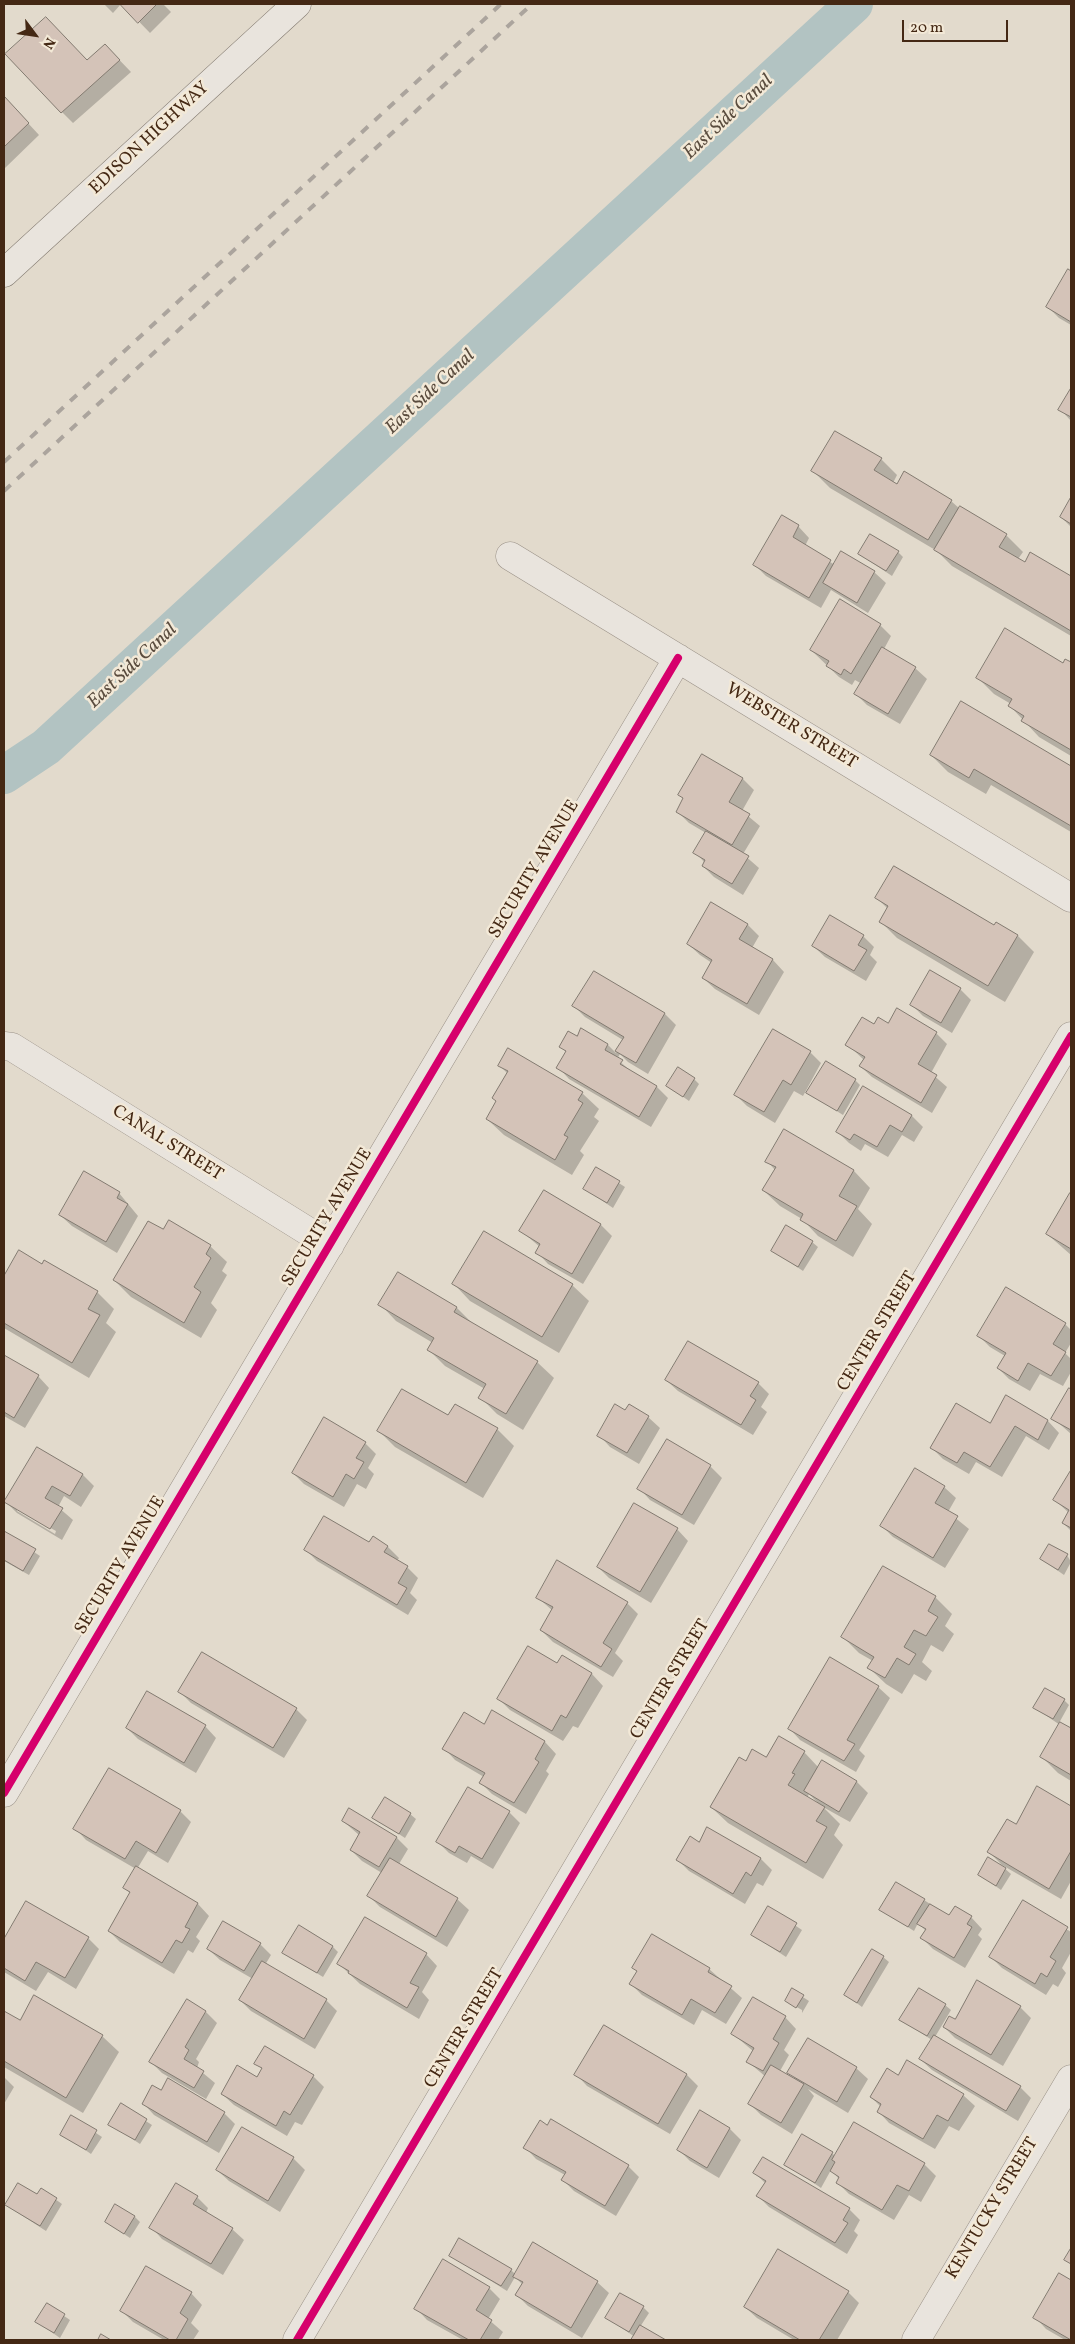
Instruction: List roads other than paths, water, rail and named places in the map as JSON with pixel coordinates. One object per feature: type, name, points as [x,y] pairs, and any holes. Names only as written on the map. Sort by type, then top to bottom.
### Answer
[{"type":"street","name":"EDISON HIGHWAY","points":[[4,274],[297,4]]},
{"type":"street","name":"WEBSTER STREET","points":[[510,556],[1071,898]]},
{"type":"street","name":"SECURITY AVENUE","points":[[4,1793],[678,658]]},
{"type":"street","name":"CENTER STREET","points":[[297,2340],[1071,1036]]},
{"type":"street","name":"CANAL STREET","points":[[4,1046],[12,1047],[330,1245]]},
{"type":"street","name":"KENTUCKY STREET","points":[[916,2340],[1071,2079]]},
{"type":"waterway","name":"East Side Canal","points":[[4,775],[46,747],[854,4]]},
{"type":"railway","points":[[4,462],[501,4]]},
{"type":"railway","points":[[4,491],[532,4]]}]
